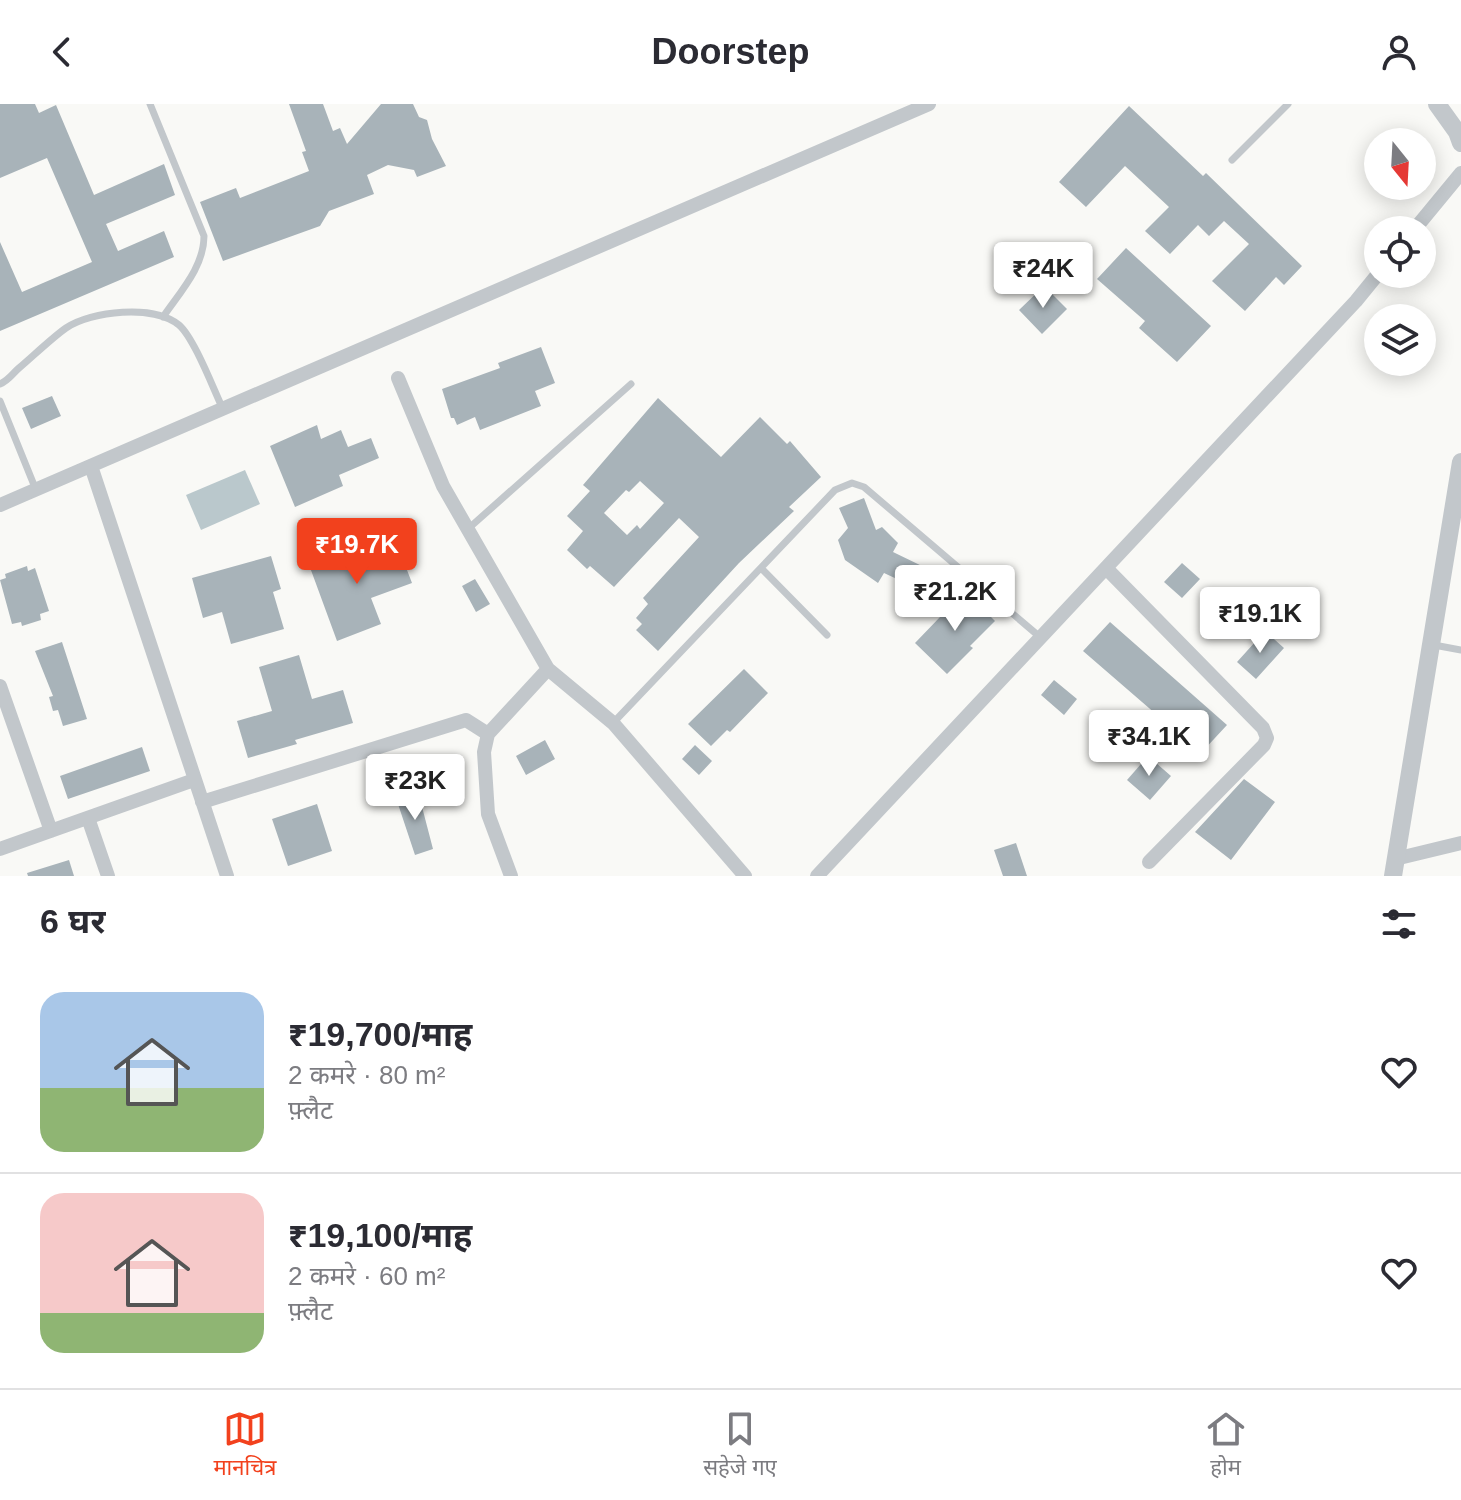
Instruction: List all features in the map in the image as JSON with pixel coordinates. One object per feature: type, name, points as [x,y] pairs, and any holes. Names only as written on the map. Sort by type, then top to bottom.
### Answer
[{"type":"street","points":[[0,505],[929,104]]},
{"type":"street","points":[[1437,104],[1461,143]]},
{"type":"street","points":[[1426,216],[1461,173]]},
{"type":"street","points":[[817,876],[1367,288]]},
{"type":"street","points":[[398,378],[443,486],[548,669],[613,723],[745,876]]},
{"type":"street","points":[[1461,462],[1394,868],[1461,843]]},
{"type":"street","points":[[91,466],[227,876]]},
{"type":"street","points":[[1106,568],[1263,728],[1267,738],[1264,745],[1149,862]]},
{"type":"street","points":[[511,876],[488,814],[484,752],[488,734],[548,669]]},
{"type":"street","points":[[0,686],[51,831]]},
{"type":"street","points":[[202,802],[466,720],[488,734]]},
{"type":"street","points":[[0,849],[194,780]]},
{"type":"street","points":[[88,818],[108,876]]},
{"type":"lane","points":[[150,104],[204,236],[199,263],[163,317]]},
{"type":"lane","points":[[1232,160],[1288,104]]},
{"type":"lane","points":[[0,384],[66,328],[86,318],[117,312],[163,317],[179,325],[189,338],[222,407]]},
{"type":"lane","points":[[469,528],[631,384]]},
{"type":"lane","points":[[0,401],[36,490]]},
{"type":"lane","points":[[613,723],[835,490],[852,483],[864,487],[1040,637]]},
{"type":"lane","points":[[761,568],[827,635]]},
{"type":"lane","points":[[1431,645],[1461,650]]},
{"type":"shaded area","points":[[245,470],[260,504],[201,530],[186,495]]},
{"type":"building","points":[[0,104],[35,104],[39,113],[56,105],[94,195],[164,164],[175,195],[106,224],[118,251],[164,231],[174,257],[0,331],[0,242],[22,292],[92,262],[47,158],[0,178]]},
{"type":"building","points":[[289,104],[323,104],[333,131],[340,128],[347,144],[381,104],[413,104],[419,117],[427,120],[432,139],[446,166],[417,177],[414,170],[388,165],[367,175],[374,194],[329,211],[320,226],[223,261],[200,202],[236,188],[240,198],[309,171],[302,152],[306,151]]},
{"type":"building","points":[[1129,106],[1203,176],[1206,173],[1302,266],[1284,285],[1276,277],[1245,311],[1212,281],[1249,244],[1224,221],[1209,236],[1198,225],[1170,254],[1145,231],[1169,207],[1125,166],[1086,207],[1059,182]]},
{"type":"building","points":[[1126,248],[1211,326],[1177,362],[1139,328],[1145,321],[1097,279]]},
{"type":"building","points":[[1044,286],[1067,309],[1042,334],[1019,310]]},
{"type":"building","points":[[541,347],[555,383],[535,391],[541,406],[480,430],[475,417],[457,425],[451,418],[442,389],[500,368],[498,363]]},
{"type":"building","points":[[52,396],[61,416],[31,429],[22,408]]},
{"type":"building","points":[[658,398],[721,457],[760,417],[787,444],[790,441],[821,477],[789,507],[794,511],[739,563],[658,651],[636,630],[642,624],[636,618],[648,604],[643,598],[699,537],[679,518],[614,587],[590,566],[587,569],[567,550],[583,531],[567,516],[590,491],[583,485]],"holes":[[[640,481],[664,503],[640,529],[637,525],[627,535],[604,513],[626,490],[629,492]]]},
{"type":"building","points":[[317,425],[321,439],[341,430],[348,447],[371,438],[379,458],[339,475],[343,486],[295,507],[270,446]]},
{"type":"building","points":[[864,498],[876,530],[882,527],[898,543],[893,552],[924,567],[914,587],[884,573],[878,583],[845,560],[838,540],[848,528],[839,508]]},
{"type":"building","points":[[397,544],[412,583],[371,598],[381,624],[337,641],[308,562],[350,546],[355,560]]},
{"type":"building","points":[[271,556],[281,589],[273,592],[284,629],[231,644],[222,612],[203,618],[192,578]]},
{"type":"building","points":[[1182,563],[1200,579],[1182,598],[1164,582]]},
{"type":"building","points":[[27,566],[28,571],[35,568],[49,611],[40,614],[41,620],[22,626],[21,622],[12,624],[0,580],[6,578],[5,574]]},
{"type":"building","points":[[475,579],[490,604],[476,612],[462,586]]},
{"type":"building","points":[[965,591],[995,621],[947,674],[915,643]]},
{"type":"building","points":[[1110,622],[1227,725],[1201,753],[1083,651]]},
{"type":"building","points":[[1265,631],[1284,648],[1256,679],[1237,662]]},
{"type":"building","points":[[62,642],[87,719],[63,726],[58,710],[53,711],[49,697],[53,696],[35,651]]},
{"type":"building","points":[[299,655],[312,699],[343,690],[353,723],[248,758],[237,721],[272,711],[259,667]]},
{"type":"building","points":[[744,669],[768,693],[730,732],[727,730],[711,746],[688,724]]},
{"type":"building","points":[[1054,680],[1077,699],[1064,715],[1041,695]]},
{"type":"building","points":[[545,740],[555,759],[526,775],[516,756]]},
{"type":"building","points":[[695,745],[712,761],[699,775],[682,759]]},
{"type":"building","points":[[142,747],[150,771],[68,799],[60,776]]},
{"type":"building","points":[[1148,756],[1171,776],[1150,800],[1127,780]]},
{"type":"building","points":[[1244,779],[1275,802],[1231,860],[1195,832]]},
{"type":"building","points":[[411,789],[417,804],[421,803],[433,849],[415,855],[395,795]]},
{"type":"building","points":[[317,804],[332,851],[288,866],[272,819]]},
{"type":"building","points":[[1016,843],[1027,876],[1003,876],[994,850]]},
{"type":"building","points":[[69,860],[74,876],[28,876],[27,873]]}]
